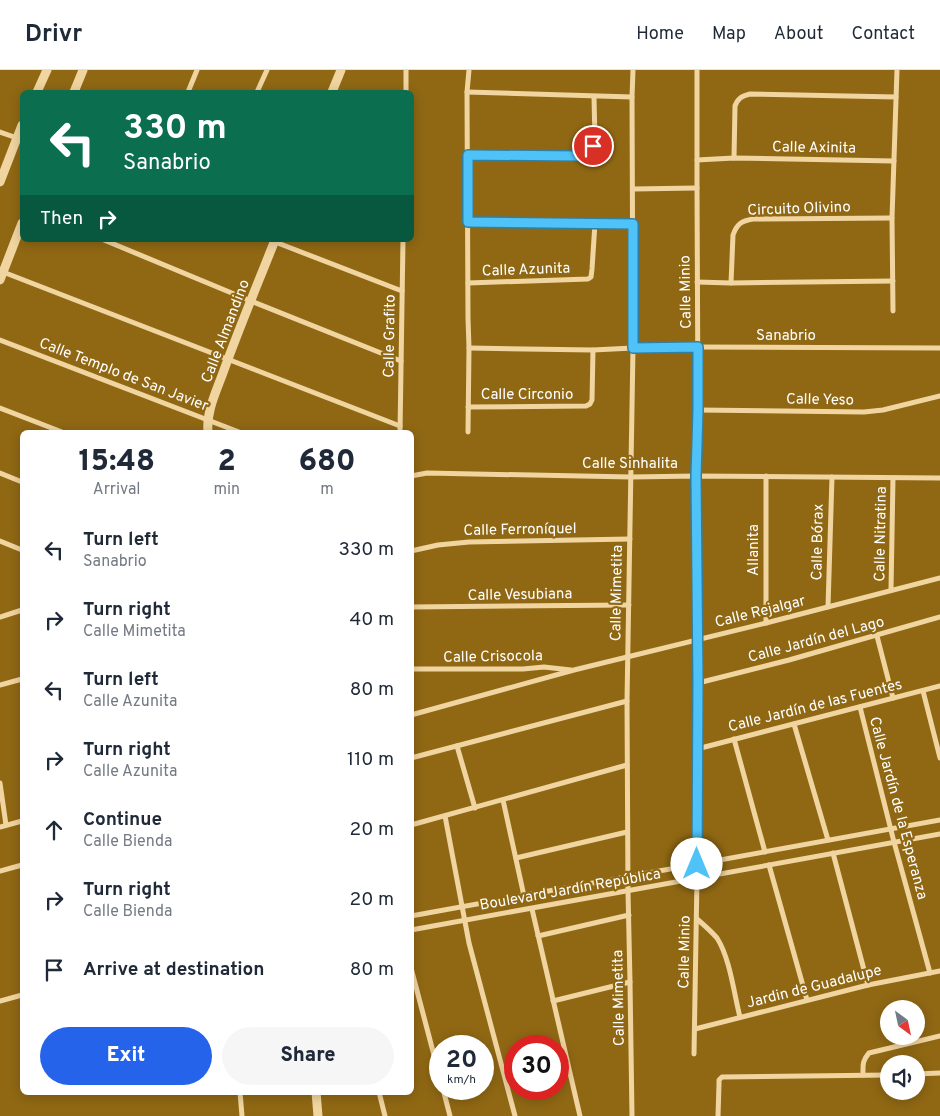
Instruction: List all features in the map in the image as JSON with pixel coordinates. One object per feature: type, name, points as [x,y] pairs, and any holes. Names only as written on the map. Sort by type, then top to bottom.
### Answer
[{"type":"street","points":[[38,90],[47,70]]},
{"type":"street","points":[[75,90],[83,70]]},
{"type":"street","points":[[189,90],[197,70]]},
{"type":"street","points":[[258,90],[267,70]]},
{"type":"street","points":[[333,90],[341,70]]},
{"type":"street","points":[[406,70],[406,90]]},
{"type":"street","name":"Calle Azunita","points":[[468,70],[468,318]]},
{"type":"street","name":"Calle Mimetita","points":[[632,1116],[628,891],[627,658],[633,348],[633,70]]},
{"type":"street","name":"Calle Minio","points":[[694,1054],[697,919],[698,683],[696,476],[698,410],[697,70]]},
{"type":"street","points":[[894,312],[892,218],[897,70]]},
{"type":"street","points":[[467,92],[632,98]]},
{"type":"street","points":[[734,158],[734,106],[737,100],[743,96],[750,94],[896,97]]},
{"type":"street","points":[[468,155],[578,156],[584,154],[588,152],[595,142],[594,97]]},
{"type":"street","points":[[0,182],[20,130]]},
{"type":"street","points":[[0,132],[17,138]]},
{"type":"street","name":"Calle Axinita","points":[[697,160],[734,158],[894,161]]},
{"type":"street","points":[[633,189],[696,188]]},
{"type":"street","name":"Circuito Olivino","points":[[731,283],[733,235],[739,223],[745,220],[892,218]]},
{"type":"street","points":[[468,222],[633,224]]},
{"type":"street","name":"Calle Azunita","points":[[468,283],[588,279],[591,277],[595,223]]},
{"type":"street","points":[[20,228],[2,276],[400,426]]},
{"type":"street","points":[[109,242],[401,361]]},
{"type":"street","name":"Calle Almandino","points":[[208,430],[207,420],[210,410],[273,242]]},
{"type":"street","points":[[276,242],[402,291]]},
{"type":"street","name":"Calle Grafito","points":[[400,430],[403,242]]},
{"type":"street","points":[[697,282],[893,281]]},
{"type":"street","name":"Calle Circonio","points":[[468,318],[468,408],[586,406],[592,400],[593,350]]},
{"type":"street","name":"Calle Templo de San Javier","points":[[0,340],[234,430]]},
{"type":"street","points":[[469,348],[593,350],[633,348]]},
{"type":"street","name":"Sanabrio","points":[[633,348],[940,348]]},
{"type":"street","name":"Calle Yeso","points":[[698,410],[864,412],[883,410],[940,396]]},
{"type":"street","points":[[0,408],[57,430]]},
{"type":"street","points":[[468,408],[468,432]]},
{"type":"street","points":[[0,473],[20,481]]},
{"type":"street","name":"Calle Sinhalita","points":[[414,475],[427,473],[631,477],[940,478]]},
{"type":"street","name":"Allanita","points":[[766,476],[766,623]]},
{"type":"street","name":"Calle Bórax","points":[[828,607],[832,477]]},
{"type":"street","name":"Calle Nitratina","points":[[891,590],[893,478]]},
{"type":"street","name":"Calle Ferroníquel","points":[[414,550],[438,545],[469,542],[630,539]]},
{"type":"street","points":[[0,542],[20,549]]},
{"type":"street","name":"Calle Rejalgar","points":[[414,714],[574,670],[940,578]]},
{"type":"street","name":"Calle Vesubiana","points":[[414,607],[628,605]]},
{"type":"street","points":[[0,617],[20,611]]},
{"type":"street","name":"Calle Jardín del Lago","points":[[698,683],[877,636],[940,617]]},
{"type":"street","points":[[877,636],[893,698]]},
{"type":"street","name":"Calle Crisocola","points":[[414,669],[524,669],[544,667],[574,670]]},
{"type":"street","points":[[0,685],[20,680]]},
{"type":"street","name":"Calle Jardín de las Fuentes","points":[[697,748],[940,686]]},
{"type":"street","points":[[923,691],[940,758]]},
{"type":"street","points":[[414,757],[627,701]]},
{"type":"street","name":"Calle Jardín de la Esperanza","points":[[860,707],[930,973]]},
{"type":"street","points":[[794,724],[828,840]]},
{"type":"street","points":[[734,739],[765,852]]},
{"type":"street","points":[[457,746],[475,808]]},
{"type":"street","points":[[414,824],[627,766]]},
{"type":"street","points":[[0,783],[6,825]]},
{"type":"street","points":[[503,800],[524,896]]},
{"type":"street","points":[[445,816],[464,921],[515,1116]]},
{"type":"street","name":"Boulevard Jardín República","points":[[414,915],[940,820]]},
{"type":"street","points":[[0,827],[20,822]]},
{"type":"street","points":[[516,858],[628,832]]},
{"type":"street","name":"Boulevard Jardín República","points":[[414,929],[940,834]]},
{"type":"street","points":[[834,853],[868,985]]},
{"type":"street","points":[[769,865],[807,1000]]},
{"type":"street","points":[[0,871],[20,867]]},
{"type":"street","points":[[532,908],[580,1116]]},
{"type":"street","points":[[538,936],[629,915]]},
{"type":"street","points":[[697,919],[712,932],[727,960],[740,1018]]},
{"type":"street","name":"Jardin de Guadalupe","points":[[695,1029],[868,985],[940,971]]},
{"type":"street","points":[[414,979],[429,1036]]},
{"type":"street","points":[[553,1000],[630,982]]},
{"type":"street","points":[[0,1001],[20,996]]},
{"type":"street","points":[[863,1075],[863,1064],[869,1053],[940,1036]]},
{"type":"street","points":[[925,1074],[940,1073]]},
{"type":"street","points":[[718,1116],[719,1080],[722,1077],[880,1075]]},
{"type":"street","points":[[240,1095],[242,1116]]},
{"type":"street","points":[[316,1095],[318,1116]]},
{"type":"street","points":[[380,1095],[385,1116]]},
{"type":"street","points":[[446,1100],[450,1116]]},
{"type":"route","points":[[593,146],[588,152],[578,156],[468,155],[468,222],[633,224],[633,348],[698,347],[696,476],[697,864]]}]
